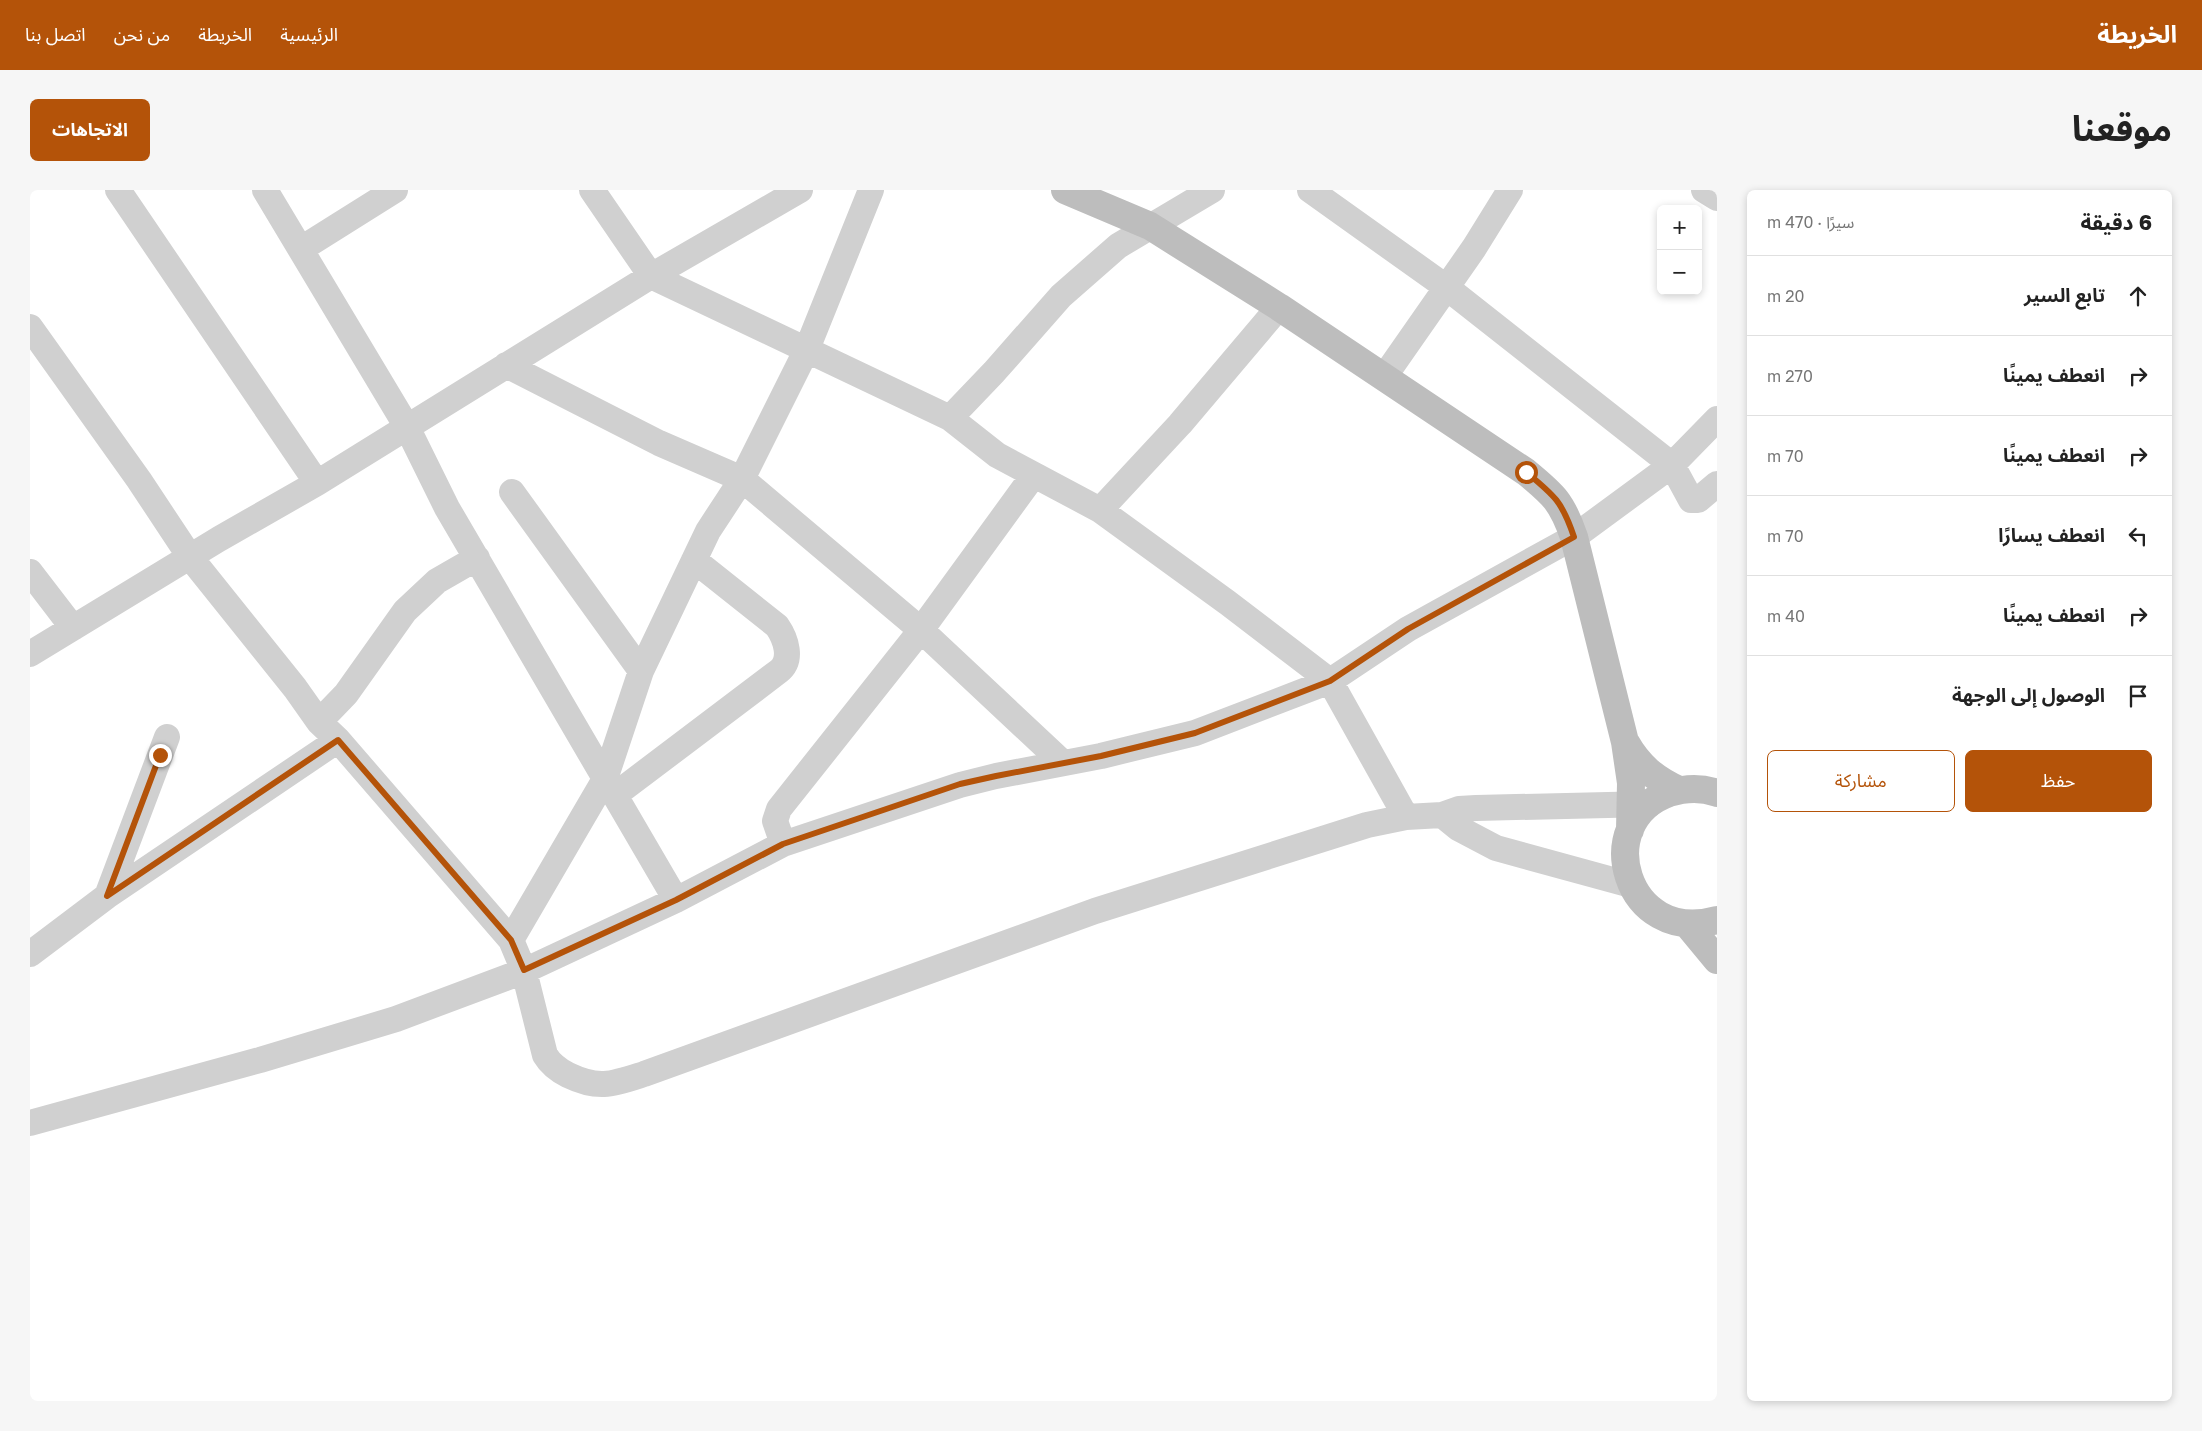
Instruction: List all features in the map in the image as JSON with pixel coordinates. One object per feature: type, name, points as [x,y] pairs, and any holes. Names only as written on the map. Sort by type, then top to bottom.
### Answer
[{"type":"street","points":[[118,190],[316,483]]},
{"type":"street","points":[[265,190],[407,427],[447,508],[676,900]]},
{"type":"street","points":[[301,249],[395,190]]},
{"type":"street","points":[[592,190],[651,276],[950,418],[997,455],[1033,476],[1100,510],[1228,603],[1330,681],[1406,817]]},
{"type":"street","points":[[30,654],[316,483],[651,276],[800,190]]},
{"type":"street","points":[[511,940],[610,787],[641,671],[708,531],[742,479],[807,349],[871,190]]},
{"type":"street","points":[[1065,190],[1150,226],[1279,307],[1526,472],[1548,489],[1562,506],[1574,537],[1626,742],[1637,813],[1625,848],[1626,867],[1631,885],[1639,898],[1660,916],[1688,925],[1703,924],[1717,920]]},
{"type":"street","points":[[950,418],[994,372],[1061,296],[1118,246],[1212,190]]},
{"type":"street","points":[[1310,190],[1446,287],[1672,465],[1693,502],[1717,484]]},
{"type":"street","points":[[1384,378],[1474,248],[1510,190]]},
{"type":"street","points":[[1704,190],[1717,198]]},
{"type":"street","points":[[1100,510],[1180,424],[1279,307]]},
{"type":"street","points":[[30,327],[139,480],[190,557],[296,688],[319,722],[338,740],[511,940],[524,970],[545,1055],[550,1064],[583,1082],[596,1086],[612,1084],[1096,911],[1349,830],[1406,817],[1442,815],[1476,808],[1637,813],[1664,795],[1679,790],[1714,790]]},
{"type":"street","points":[[506,365],[659,443],[742,479],[921,630],[1064,764]]},
{"type":"street","points":[[30,1123],[260,1060],[396,1019],[524,970],[676,900],[783,844],[960,784],[1064,764],[1195,733],[1330,681],[1408,629],[1574,537],[1672,465],[1717,419]]},
{"type":"street","points":[[783,844],[775,822],[779,809],[921,630],[1033,476]]},
{"type":"street","points":[[512,492],[641,671]]},
{"type":"street","points":[[319,722],[346,694],[405,611],[437,581],[477,558]]},
{"type":"street","points":[[610,787],[779,672],[785,664],[787,648],[784,637],[777,626],[694,560]]},
{"type":"street","points":[[30,572],[73,628]]},
{"type":"street","points":[[107,896],[167,737]]},
{"type":"street","points":[[30,954],[107,896],[338,740]]},
{"type":"street","points":[[1626,742],[1632,754],[1653,776],[1679,790]]},
{"type":"street","points":[[1442,815],[1458,828],[1496,848],[1631,885]]},
{"type":"street","points":[[1688,925],[1717,960]]},
{"type":"route","points":[[160,755],[107,896],[338,740],[511,940],[524,970],[676,900],[783,844],[960,784],[1101,756],[1195,733],[1330,681],[1408,629],[1574,537],[1562,506],[1548,489],[1526,472]]}]
